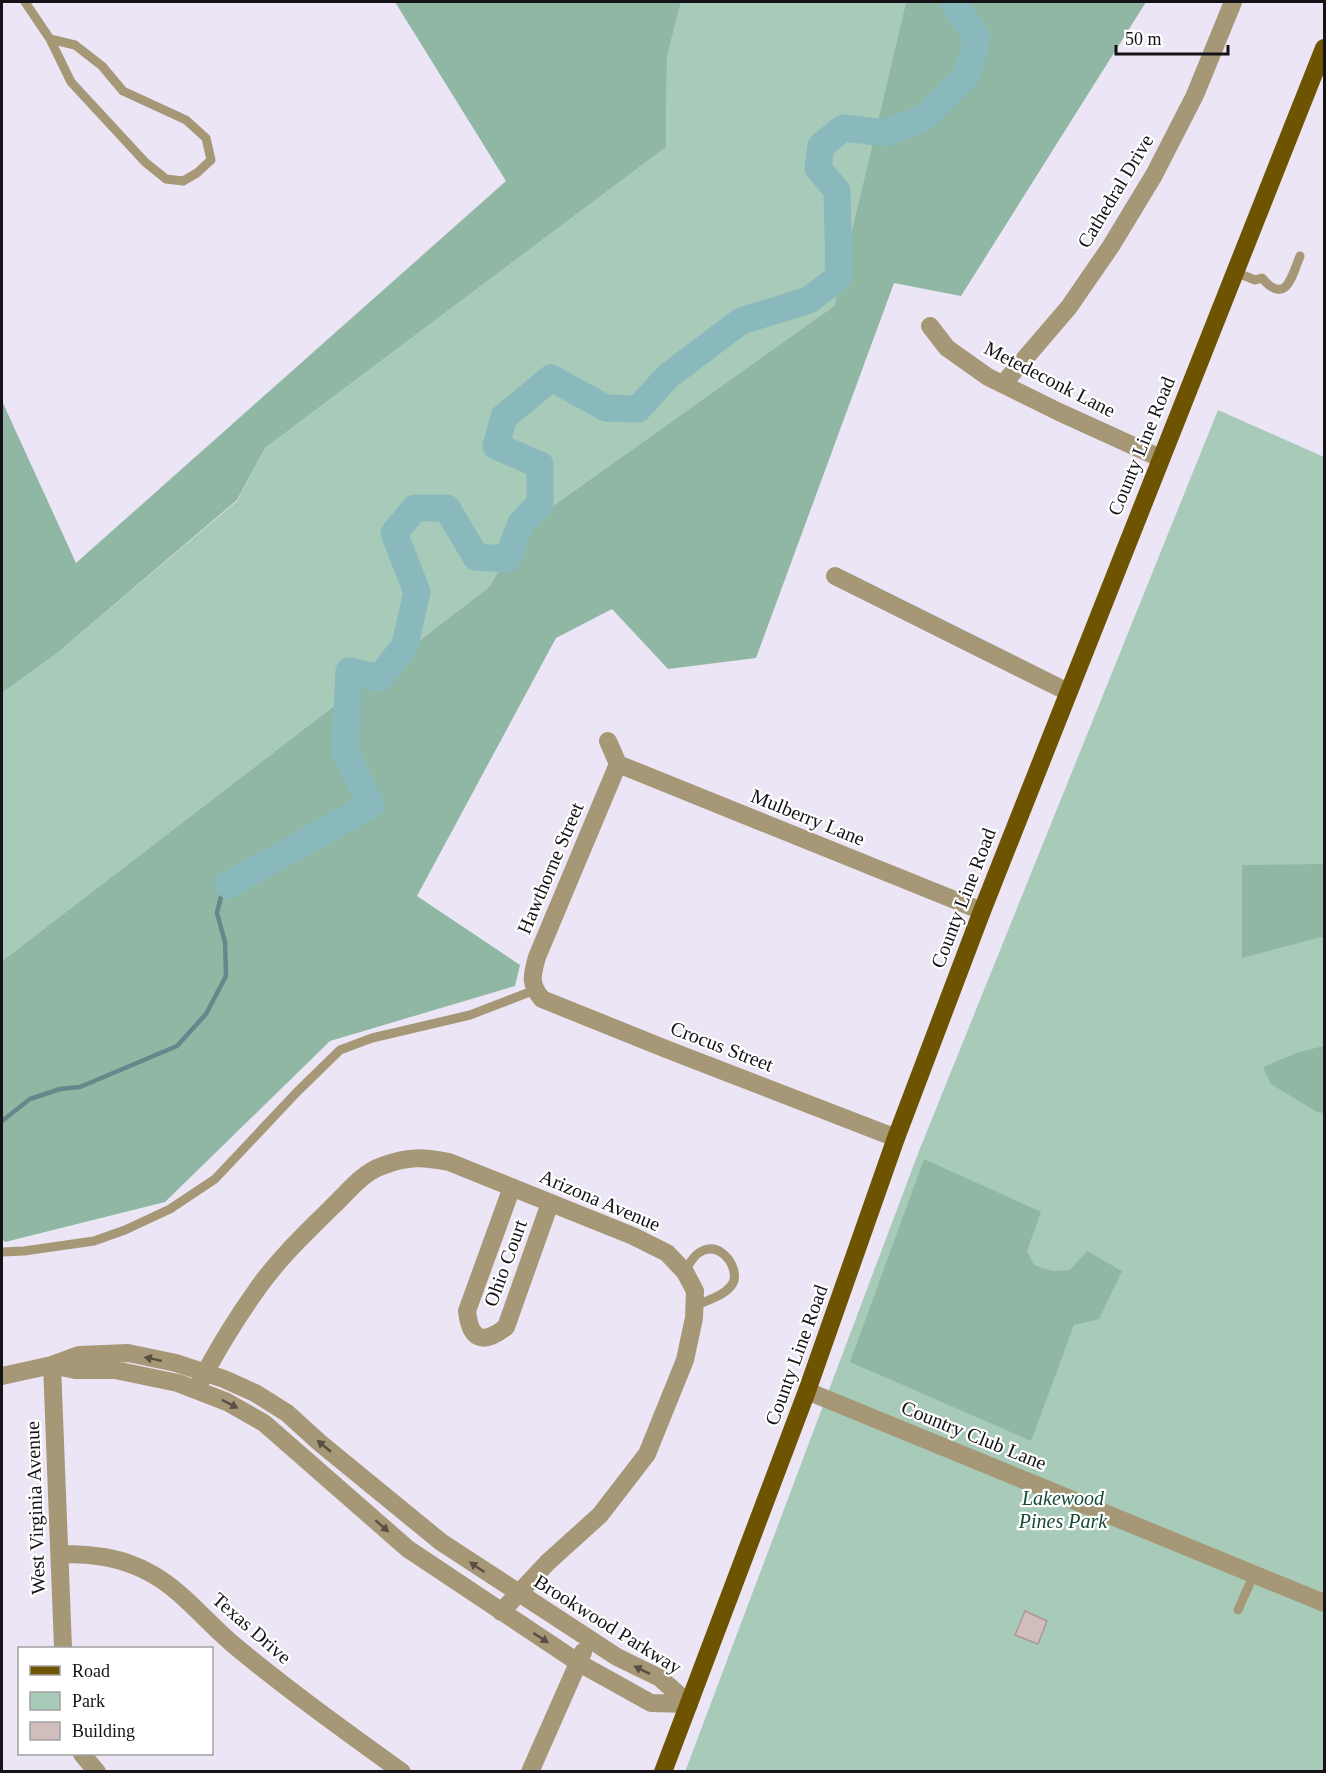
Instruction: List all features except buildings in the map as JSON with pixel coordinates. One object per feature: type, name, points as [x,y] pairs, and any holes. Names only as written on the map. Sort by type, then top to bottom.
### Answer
[{"type":"main road","name":"County Line Road","points":[[663,1772],[807,1391],[896,1138],[981,911],[1324,48]]},
{"type":"street","name":"Cathedral Drive","points":[[1003,384],[1069,307],[1111,246],[1154,176],[1195,95],[1233,2]]},
{"type":"street","name":"Metedeconk Lane","points":[[930,326],[947,348],[988,377],[1160,458]]},
{"type":"street","points":[[835,576],[1068,692]]},
{"type":"street","points":[[608,741],[618,764]]},
{"type":"street","name":"Mulberry Lane","points":[[618,764],[981,911]]},
{"type":"street","name":"Hawthorne Street","points":[[535,990],[532,974],[537,957],[618,764]]},
{"type":"street","name":"Crocus Street","points":[[535,990],[542,999],[896,1138]]},
{"type":"street","name":"Arizona Avenue","points":[[196,1390],[259,1287],[302,1237],[365,1174],[381,1166],[421,1157],[449,1162],[633,1236],[667,1253],[685,1272],[695,1291],[694,1318],[685,1360],[647,1454],[600,1515],[548,1562],[501,1612]]},
{"type":"street","name":"Ohio Court","points":[[512,1187],[467,1311],[469,1327],[475,1335],[484,1338],[495,1336],[506,1327],[550,1203]]},
{"type":"street","name":"Brookwood Parkway","points":[[2,1376],[52,1365],[79,1354],[128,1353],[176,1363],[255,1393],[287,1413],[320,1443],[441,1542],[617,1658],[660,1678],[689,1704]]},
{"type":"street","name":"Brookwood Parkway","points":[[52,1365],[75,1370],[116,1370],[178,1383],[227,1402],[264,1423],[408,1549],[579,1663],[651,1702],[689,1704]]},
{"type":"street","name":"West Virginia Avenue","points":[[52,1365],[63,1647]]},
{"type":"street","name":"Country Club Lane","points":[[807,1391],[1324,1603]]},
{"type":"street","name":"Texas Drive","points":[[60,1554],[97,1554],[123,1561],[153,1574],[186,1600],[233,1644],[321,1714],[402,1772]]},
{"type":"street","points":[[530,1772],[589,1640]]},
{"type":"street","points":[[83,1755],[97,1772]]},
{"type":"lane","points":[[25,2],[50,39],[71,82],[145,162],[166,178],[183,181],[197,173],[210,160],[206,138],[186,120],[123,90],[102,66],[75,45],[50,39]]},
{"type":"lane","points":[[1235,272],[1255,280],[1259,286],[1268,285],[1278,290],[1288,285],[1300,256]]},
{"type":"lane","points":[[2,1251],[24,1251],[94,1241],[125,1230],[170,1209],[215,1179],[340,1050],[372,1038],[470,1015],[535,990]]},
{"type":"lane","points":[[685,1272],[698,1251],[710,1248],[719,1251],[735,1269],[733,1285],[726,1291],[694,1306]]},
{"type":"lane","points":[[1238,1610],[1254,1574]]},
{"type":"green space","points":[[395,2],[681,2],[667,57],[666,147],[265,448],[237,500],[56,654],[2,693],[2,401],[76,563],[506,181]]},
{"type":"green space","points":[[681,2],[906,2],[834,306],[526,525],[489,587],[2,961],[2,693],[56,654],[237,501],[265,448],[666,147],[667,57]]},
{"type":"green space","points":[[906,2],[1146,2],[961,296],[894,283],[756,658],[668,669],[612,609],[556,638],[417,896],[520,965],[515,986],[330,1041],[165,1202],[5,1242],[2,1238],[2,961],[489,587],[526,525],[834,306]]},
{"type":"green space","name":"Lakewood Pines Park","points":[[1218,410],[1324,457],[1324,1771],[685,1772],[919,1151]]},
{"type":"green space","points":[[1324,864],[1324,938],[1242,958],[1242,865]]},
{"type":"green space","points":[[1324,1046],[1324,1113],[1317,1112],[1271,1084],[1263,1067],[1299,1052]]},
{"type":"green space","points":[[924,1159],[1041,1212],[1027,1251],[1034,1265],[1052,1271],[1070,1270],[1087,1251],[1122,1271],[1099,1319],[1074,1325],[1031,1441],[850,1362]]},
{"type":"waterway","points":[[228,885],[371,805],[345,752],[349,671],[380,678],[405,645],[417,592],[394,533],[415,508],[447,508],[476,557],[507,559],[521,523],[540,504],[540,465],[496,446],[504,417],[551,378],[606,408],[638,409],[668,376],[741,321],[809,300],[839,277],[837,191],[818,168],[821,146],[843,128],[886,133],[924,118],[967,75],[977,38],[953,2]]},
{"type":"waterway","points":[[2,1121],[30,1099],[60,1089],[80,1087],[177,1046],[206,1014],[226,976],[225,942],[217,913],[222,892],[228,885]]}]
